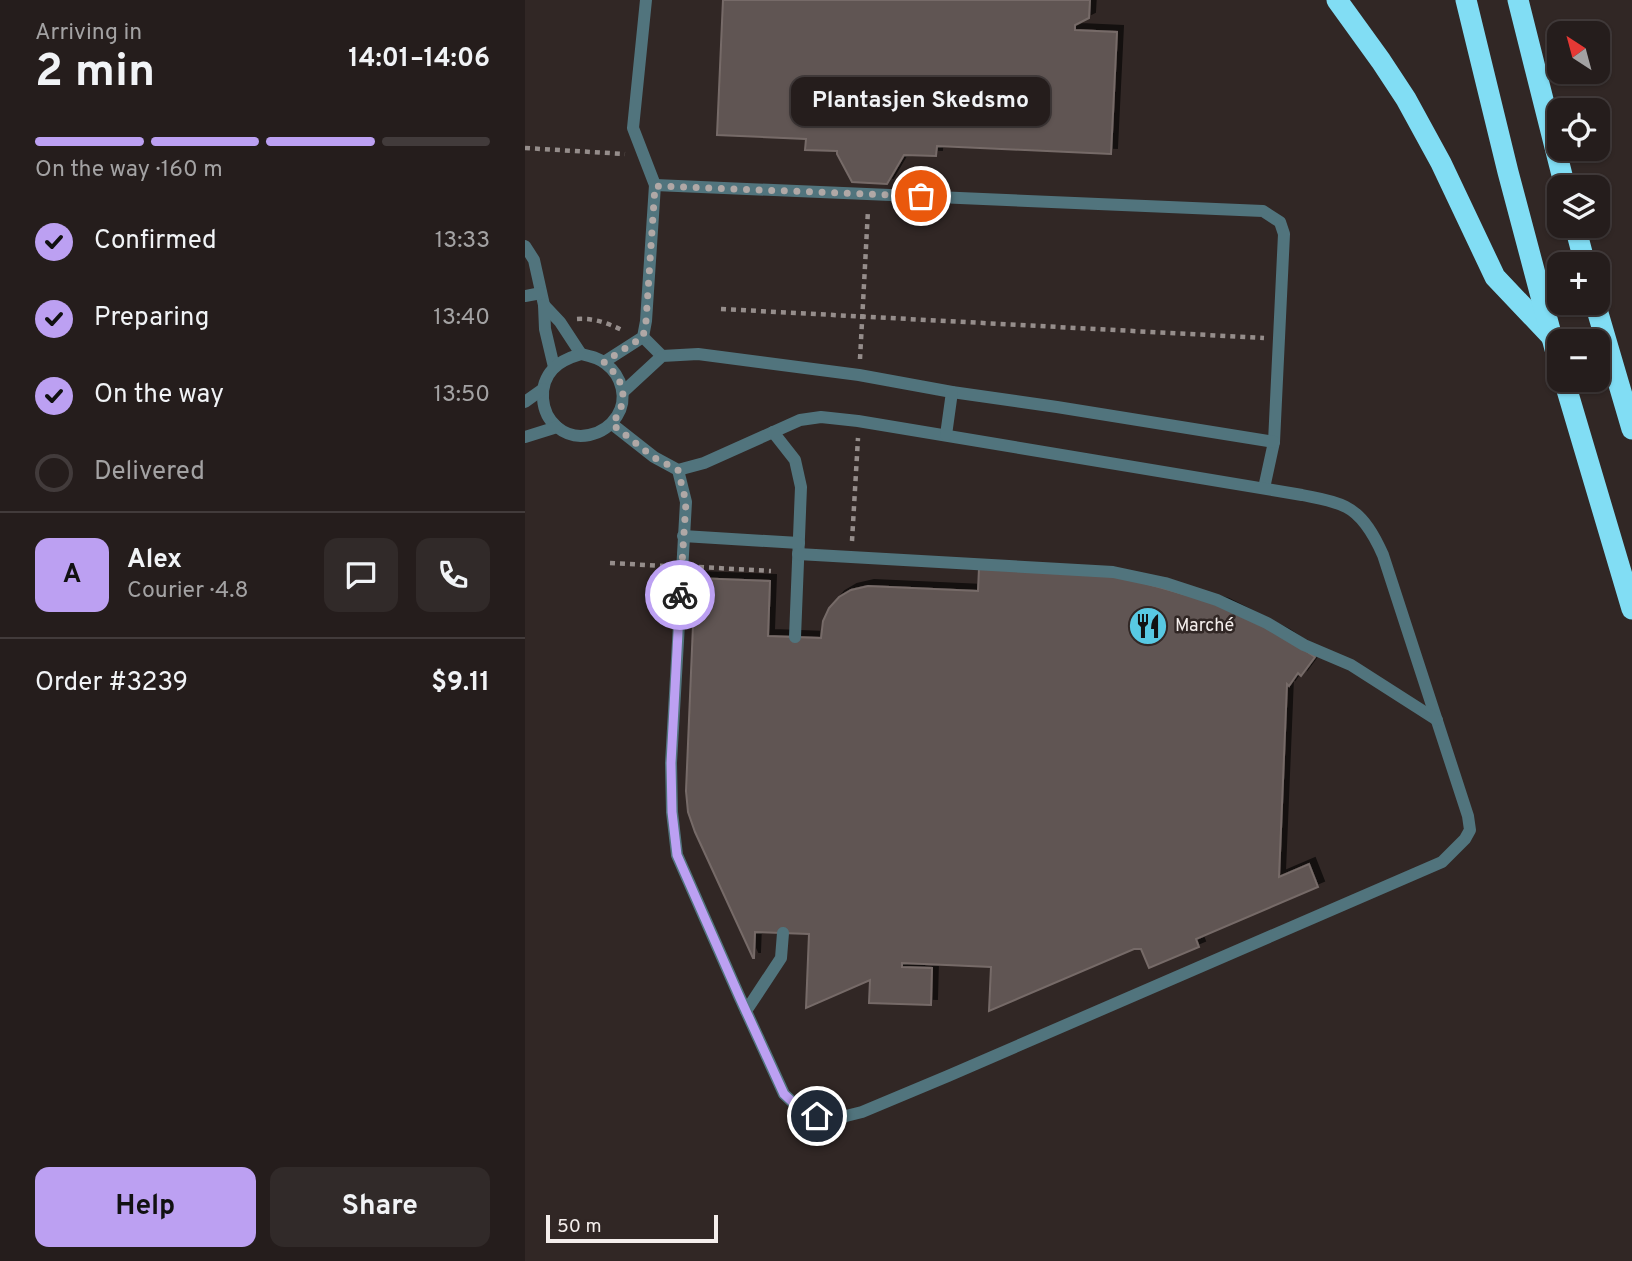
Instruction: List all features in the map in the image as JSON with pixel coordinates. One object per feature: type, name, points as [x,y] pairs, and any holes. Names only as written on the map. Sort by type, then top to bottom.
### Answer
[{"type":"highway","points":[[1337,0],[1406,99],[1441,163],[1495,277],[1547,331]]},
{"type":"highway","points":[[1466,0],[1550,329]]},
{"type":"highway","points":[[1518,0],[1562,175]]},
{"type":"highway","points":[[1599,315],[1632,429]]},
{"type":"highway","points":[[1567,392],[1632,609]]},
{"type":"lane","points":[[604,362],[643,337],[646,321],[655,186],[633,128],[646,0]]},
{"type":"lane","points":[[655,186],[1263,211],[1280,222],[1284,234],[1274,442],[1264,488]]},
{"type":"lane","points":[[525,246],[534,260],[554,368]]},
{"type":"lane","points":[[525,296],[543,299],[581,354],[604,362],[619,378],[623,392],[620,413],[612,424],[588,436],[571,435],[557,427],[547,416],[543,403],[543,389],[554,368],[581,354]]},
{"type":"lane","points":[[643,337],[662,356]]},
{"type":"lane","points":[[623,392],[662,356],[698,354],[859,375],[951,392],[1274,442]]},
{"type":"lane","points":[[525,402],[543,389]]},
{"type":"lane","points":[[946,435],[951,392]]},
{"type":"lane","points":[[612,424],[653,457],[678,470],[704,463],[800,420],[821,417],[1264,488],[1346,507],[1367,526],[1383,555],[1468,816],[1470,830],[1465,839],[1442,862],[948,1076],[862,1112],[830,1120],[803,1112],[784,1094],[677,855],[672,812],[671,763],[686,502],[678,470]]},
{"type":"lane","points":[[525,437],[557,427]]},
{"type":"lane","points":[[773,432],[795,460],[801,487],[795,637]]},
{"type":"lane","points":[[683,536],[798,549],[1113,572],[1165,583],[1217,600],[1267,622],[1304,645],[1351,665],[1437,720]]},
{"type":"lane","points":[[746,1011],[782,958],[783,933]]},
{"type":"path","points":[[525,148],[643,155]]},
{"type":"path","points":[[860,367],[869,194]]},
{"type":"path","points":[[720,309],[1279,338]]},
{"type":"path","points":[[852,549],[858,431]]},
{"type":"path","points":[[610,563],[671,566]]},
{"type":"path","points":[[691,567],[771,571]]},
{"type":"building","points":[[723,0],[1090,0],[1089,18],[1075,25],[1075,30],[1117,32],[1111,154],[937,146],[936,156],[904,155],[887,184],[852,182],[837,151],[805,150],[806,139],[717,135]]},
{"type":"building","points":[[979,568],[1123,577],[1223,605],[1284,636],[1315,657],[1301,676],[1298,673],[1289,686],[1287,684],[1279,877],[1309,864],[1318,887],[1196,939],[1199,947],[1149,968],[1141,949],[1134,949],[989,1011],[991,967],[902,963],[902,967],[932,968],[931,1005],[869,1003],[870,980],[806,1008],[809,934],[755,932],[753,958],[688,812],[686,791],[695,578],[770,581],[768,636],[821,638],[823,621],[829,608],[839,597],[851,590],[868,586],[978,591]]},
{"type":"way so far","points":[[680,595],[686,502],[678,470],[653,457],[612,424],[620,413],[623,392],[619,378],[604,362],[643,337],[655,186],[921,196]]},
{"type":"place","name":"Plantasjen Skedsmo","points":[[921,196]]},
{"type":"place","name":"Marché","points":[[1148,626]]},
{"type":"route","points":[[680,595],[671,763],[672,812],[677,855],[784,1094],[803,1112],[817,1116]]}]
